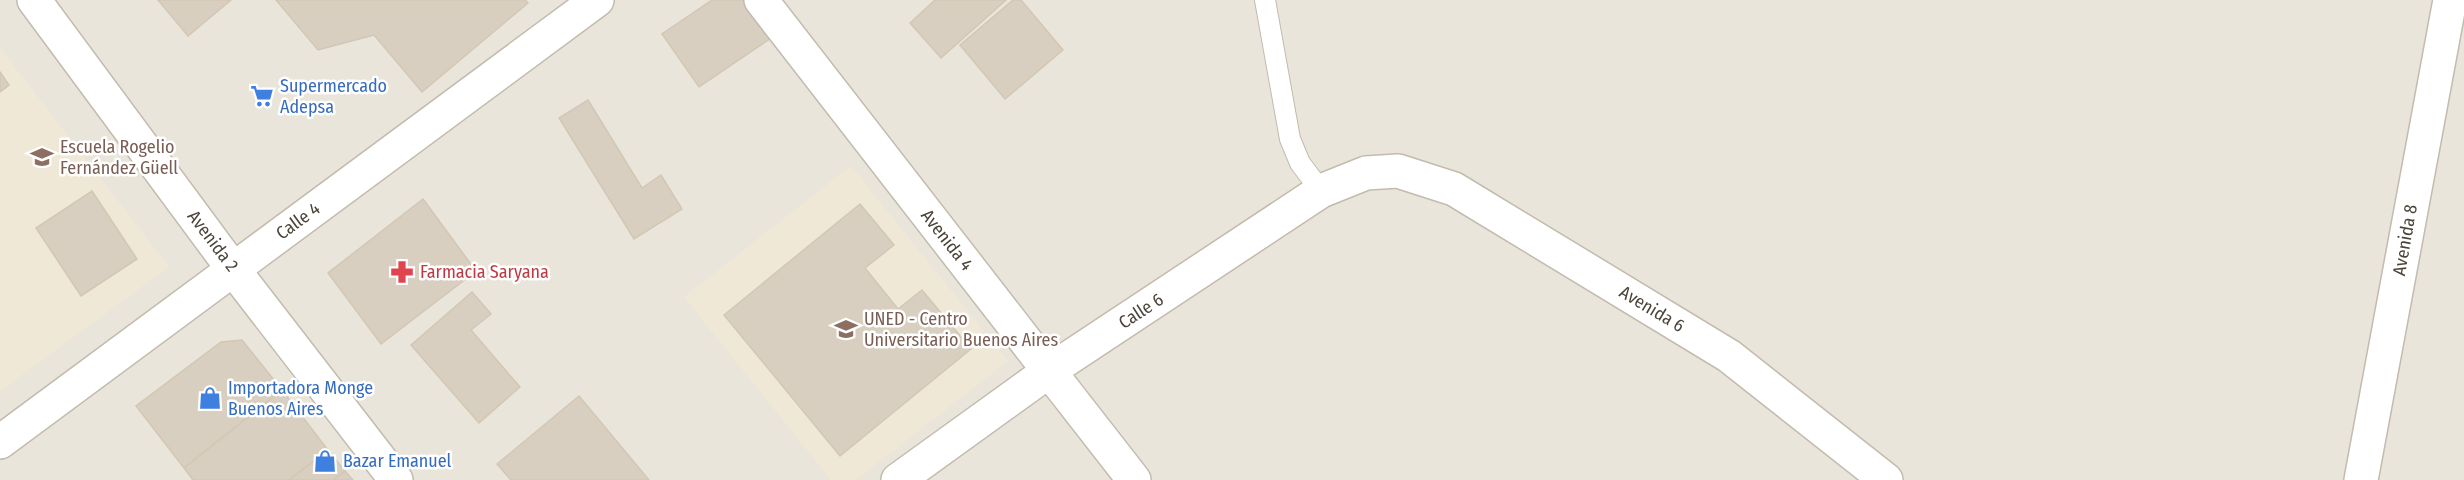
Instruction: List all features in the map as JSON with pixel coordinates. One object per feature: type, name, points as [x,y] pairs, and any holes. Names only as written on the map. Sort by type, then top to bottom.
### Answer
[{"type":"street","name":"Avenida 2","points":[[34,0],[233,268],[396,480]]},
{"type":"street","name":"Calle 4","points":[[0,442],[597,0]]},
{"type":"street","name":"Avenida 4","points":[[760,0],[1134,480]]},
{"type":"street","name":"Avenida 8","points":[[2361,480],[2450,0]]},
{"type":"street","name":"Calle 6","points":[[898,480],[1049,372],[1321,191],[1366,173],[1398,171]]},
{"type":"street","name":"Avenida 6","points":[[1398,171],[1454,189],[1729,356],[1886,480]]},
{"type":"lane","points":[[1265,0],[1290,139],[1300,163],[1321,191]]},
{"type":"shaded area","points":[[0,0],[2464,0],[2464,480],[0,480]]},
{"type":"shaded area","name":"Escuela Rogelio Fernández Güell","points":[[0,48],[169,267],[0,391]]},
{"type":"shaded area","name":"UNED - Centro Universitario Buenos Aires","points":[[851,166],[1008,361],[856,480],[831,480],[684,297]]},
{"type":"building","points":[[158,0],[231,0],[188,36]]},
{"type":"building","points":[[276,0],[525,0],[528,3],[422,92],[374,35],[318,50]]},
{"type":"building","points":[[712,0],[745,0],[771,38],[699,87],[662,34]]},
{"type":"building","points":[[935,0],[1006,0],[941,58],[910,23]]},
{"type":"building","points":[[1013,0],[1021,0],[1063,50],[1005,99],[960,45]]},
{"type":"building","points":[[0,72],[9,85],[0,92]]},
{"type":"building","points":[[588,100],[642,188],[661,175],[682,209],[634,239],[559,118]]},
{"type":"building","points":[[92,191],[137,259],[81,296],[36,228]]},
{"type":"building","name":"Farmacia Saryana","points":[[423,199],[476,271],[381,344],[328,273]]},
{"type":"building","points":[[860,204],[894,245],[865,268],[898,309],[922,290],[971,349],[840,456],[724,315]]},
{"type":"building","points":[[472,292],[491,314],[471,330],[520,387],[479,423],[411,345]]},
{"type":"building","name":"Importadora Monge Buenos Aires","points":[[242,340],[282,390],[184,468],[136,406],[221,342]]},
{"type":"building","points":[[282,390],[328,450],[289,480],[193,480],[184,468]]},
{"type":"building","points":[[579,396],[649,480],[511,480],[497,464]]},
{"type":"building","name":"Bazar Emanuel","points":[[328,450],[345,471],[333,480],[289,480]]},
{"type":"building","points":[[345,471],[353,480],[333,480]]},
{"type":"place","name":"Supermercado Adepsa","points":[[262,96]]},
{"type":"place","name":"Escuela Rogelio Fernández Güell","points":[[42,157]]},
{"type":"place","name":"Farmacia Saryana","points":[[402,272]]},
{"type":"place","name":"UNED - Centro Universitario Buenos Aires","points":[[846,329]]},
{"type":"place","name":"Importadora Monge Buenos Aires","points":[[210,398]]},
{"type":"place","name":"Bazar Emanuel","points":[[325,461]]}]
